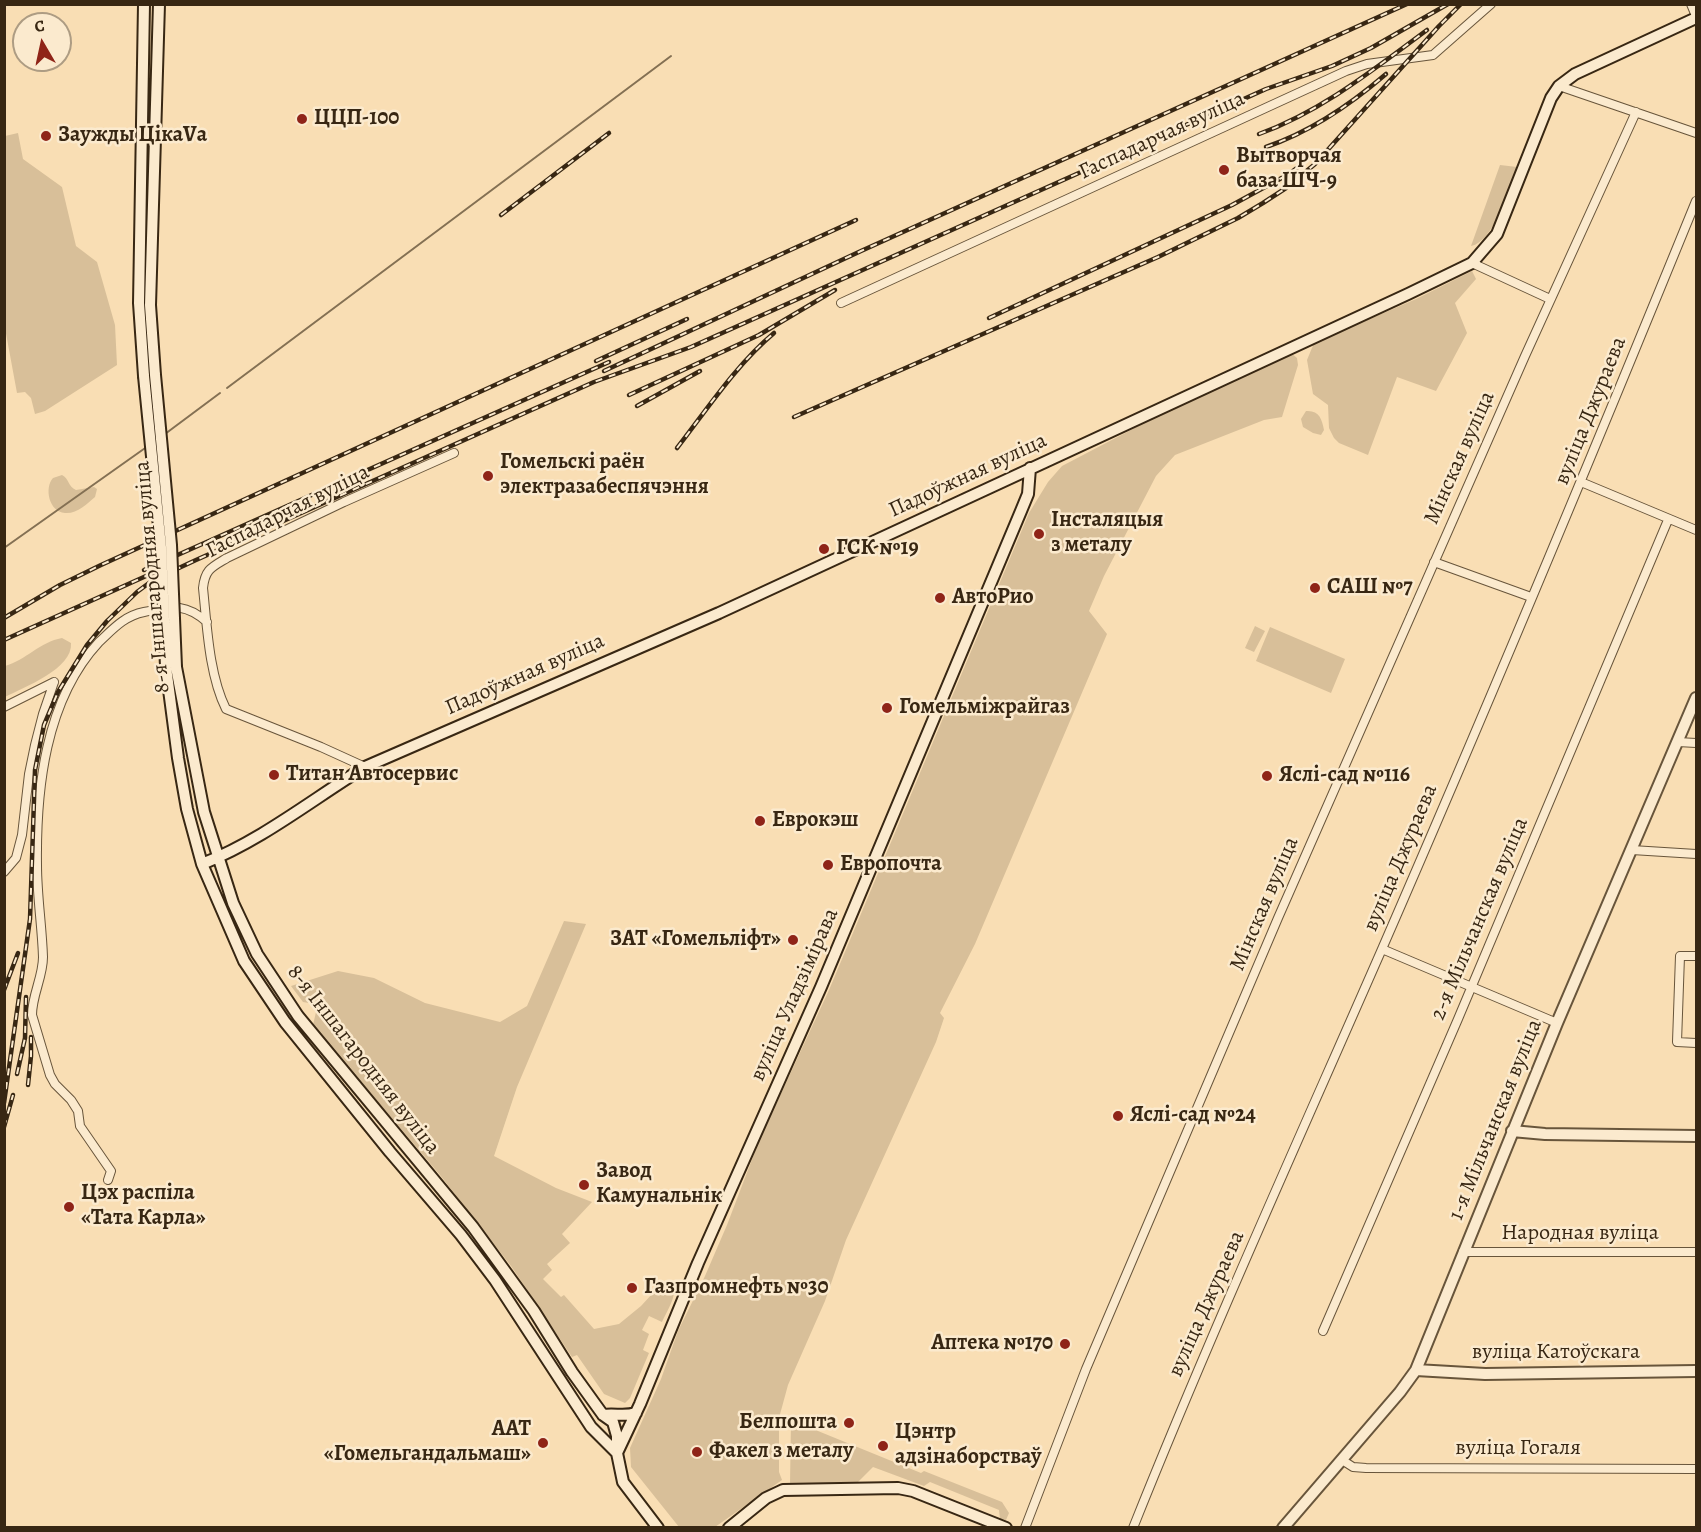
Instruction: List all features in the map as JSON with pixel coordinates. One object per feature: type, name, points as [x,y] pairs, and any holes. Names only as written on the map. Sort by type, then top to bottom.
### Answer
[{"type":"main road","name":"8-я Іншагародняя вуліца","points":[[144,4],[139,303],[149,375],[171,667],[171,711],[187,809],[202,864],[244,961],[285,1022],[390,1152],[461,1235],[533,1336],[591,1427],[617,1453]]},
{"type":"main road","name":"8-я Іншагародняя вуліца","points":[[149,375],[159,4]]},
{"type":"main road","points":[[1559,86],[1575,74],[1696,17]]},
{"type":"main road","name":"Падоўжная вуліца","points":[[202,864],[262,835],[365,767],[719,613],[1472,263],[1497,234],[1545,113],[1559,86]]},
{"type":"main road","points":[[142,95],[156,95]]},
{"type":"main road","points":[[140,247],[152,245]]},
{"type":"main road","name":"вуліца Уладзімірава","points":[[617,1453],[698,1263],[821,987],[1021,511],[1028,494],[1030,468]]},
{"type":"main road","name":"8-я Іншагародняя вуліца","points":[[171,667],[204,812],[243,927],[257,954],[290,1005],[473,1227],[534,1311],[572,1372],[603,1415],[613,1422],[617,1436],[617,1453]]},
{"type":"main road","name":"1-я Мільчанская вуліца","points":[[1283,1527],[1400,1392],[1416,1370],[1557,1023],[1696,698]]},
{"type":"main road","points":[[1512,1131],[1555,1134],[1696,1136]]},
{"type":"main road","name":"вуліца Катоўскага","points":[[1416,1370],[1485,1374],[1696,1371]]},
{"type":"main road","points":[[603,1415],[636,1413]]},
{"type":"main road","points":[[617,1453],[627,1490],[658,1527]]},
{"type":"main road","points":[[729,1527],[766,1498],[783,1490],[898,1488],[913,1491],[1006,1527]]},
{"type":"street","name":"Гаспадарчая вуліца","points":[[842,303],[1346,71],[1367,64],[1433,55],[1491,4]]},
{"type":"street","points":[[1691,4],[1696,17]]},
{"type":"street","points":[[1559,86],[1696,133]]},
{"type":"street","name":"Мінская вуліца","points":[[1025,1527],[1086,1369],[1251,981],[1550,299],[1636,112]]},
{"type":"street","name":"вуліца Джураева","points":[[1133,1527],[1190,1387],[1382,949],[1581,482],[1696,201]]},
{"type":"street","points":[[1472,263],[1550,299]]},
{"type":"street","name":"Гаспадарчая вуліца","points":[[365,767],[226,709],[218,693],[207,622],[204,577],[210,569],[344,502],[454,453]]},
{"type":"street","points":[[1581,482],[1696,530]]},
{"type":"street","name":"2-я Мільчанская вуліца","points":[[1323,1331],[1668,520]]},
{"type":"street","points":[[1434,562],[1531,597]]},
{"type":"street","points":[[108,1180],[111,1171],[80,1126],[78,1111],[50,1075],[32,1015],[32,1006],[43,964],[37,866],[39,798],[50,731],[65,693],[82,660],[116,625],[139,613],[171,607],[185,607],[207,622]]},
{"type":"street","points":[[4,707],[54,682],[35,745],[22,835],[16,858],[4,872]]},
{"type":"street","points":[[1678,742],[1696,743]]},
{"type":"street","points":[[1632,850],[1696,854]]},
{"type":"street","points":[[1382,949],[1557,1023]]},
{"type":"street","points":[[1696,956],[1680,956],[1677,1042],[1696,1043]]},
{"type":"street","name":"Народная вуліца","points":[[1463,1252],[1696,1252]]},
{"type":"street","name":"вуліца Гогаля","points":[[1342,1460],[1353,1467],[1366,1468],[1696,1469]]},
{"type":"shaded area","points":[[18,133],[23,159],[62,187],[76,246],[97,262],[115,325],[117,365],[45,411],[35,414],[31,398],[25,392],[17,393],[5,328],[5,136]]},
{"type":"shaded area","points":[[1500,165],[1517,167],[1494,225],[1487,235],[1471,246]]},
{"type":"shaded area","points":[[1472,271],[1476,279],[1455,303],[1467,333],[1436,391],[1397,377],[1368,455],[1339,443],[1329,428],[1328,405],[1313,394],[1307,360],[1314,343],[1416,299]]},
{"type":"shaded area","points":[[1291,353],[1297,358],[1298,365],[1282,417],[1264,420],[1175,455],[1156,476],[1104,576],[1089,611],[1107,634],[975,944],[940,1013],[944,1018],[936,1042],[846,1240],[825,1301],[788,1385],[779,1418],[779,1472],[782,1480],[715,1527],[679,1527],[631,1467],[630,1448],[661,1379],[678,1331],[727,1225],[759,1141],[829,990],[1029,513],[1048,482],[1062,466],[1150,420]]},
{"type":"shaded area","points":[[1306,411],[1314,412],[1319,416],[1324,430],[1321,435],[1303,427],[1301,419]]},
{"type":"shaded area","points":[[62,475],[76,490],[94,487],[97,489],[95,497],[74,512],[65,513],[55,509],[50,499],[50,482],[53,478]]},
{"type":"shaded area","points":[[1255,626],[1265,631],[1254,652],[1245,648]]},
{"type":"shaded area","points":[[1270,627],[1345,659],[1331,693],[1256,661]]},
{"type":"shaded area","points":[[62,638],[71,643],[70,652],[64,661],[46,676],[5,697],[5,666],[20,660],[47,643]]},
{"type":"shaded area","points":[[564,921],[586,924],[517,1087],[494,1156],[556,1188],[592,1202],[562,1234],[570,1243],[547,1264],[552,1270],[543,1279],[561,1297],[564,1295],[594,1329],[619,1324],[641,1306],[663,1282],[670,1283],[673,1287],[671,1305],[662,1322],[649,1316],[642,1330],[649,1334],[643,1350],[649,1353],[630,1398],[625,1403],[604,1394],[577,1355],[572,1357],[511,1266],[440,1175],[313,1025],[316,1012],[309,1003],[303,1002],[291,986],[338,971],[374,978],[425,1003],[500,1022],[527,1006]]},
{"type":"shaded area","points":[[791,1420],[921,1473],[924,1471],[1002,1502],[1009,1513],[1006,1520],[1000,1519],[999,1510],[930,1482],[924,1486],[873,1467],[856,1484],[790,1484]]},
{"type":"waterway","points":[[227,388],[671,56]]},
{"type":"waterway","points":[[165,434],[220,393]]},
{"type":"waterway","points":[[4,548],[148,446]]},
{"type":"railway","points":[[604,371],[861,251],[1407,4]]},
{"type":"railway","points":[[4,1103],[30,919],[35,770],[44,725],[58,692],[87,645],[107,621],[137,592],[153,580],[196,560],[594,382],[691,347],[1266,89],[1332,66],[1371,48],[1448,4]]},
{"type":"railway","points":[[794,417],[1158,257],[1238,218],[1263,203],[1286,188],[1315,164],[1461,4]]},
{"type":"railway","points":[[1259,134],[1282,125],[1326,101],[1427,30]]},
{"type":"railway","points":[[1266,147],[1298,134],[1329,116],[1386,74]]},
{"type":"railway","points":[[501,215],[609,133]]},
{"type":"railway","points":[[989,318],[1232,205],[1289,174],[1302,164]]},
{"type":"railway","points":[[4,618],[60,585],[101,565],[856,220]]},
{"type":"railway","points":[[629,395],[759,335],[835,290]]},
{"type":"railway","points":[[596,361],[687,319]]},
{"type":"railway","points":[[677,448],[735,373],[774,333]]},
{"type":"railway","points":[[144,570],[609,362]]},
{"type":"railway","points":[[637,406],[700,371]]},
{"type":"railway","points":[[4,640],[155,572]]},
{"type":"railway","points":[[4,990],[18,953]]},
{"type":"railway","points":[[17,1074],[25,1038],[26,997]]},
{"type":"railway","points":[[28,1085],[31,1037]]},
{"type":"railway","points":[[4,1127],[13,1095]]},
{"type":"place","name":"ЦЦП-100","points":[[302,119]]},
{"type":"place","name":"Заужды ЦікаVа","points":[[46,136]]},
{"type":"place","name":"Вытворчая база ШЧ-9","points":[[1224,170]]},
{"type":"place","name":"Гомельскі раён электразабеспячэння","points":[[488,476]]},
{"type":"place","name":"Інсталяцыя з металу","points":[[1039,534]]},
{"type":"place","name":"ГСК №19","points":[[824,549]]},
{"type":"place","name":"САШ №7","points":[[1315,588]]},
{"type":"place","name":"АвтоРио","points":[[940,598]]},
{"type":"place","name":"Гомельміжрайгаз","points":[[887,708]]},
{"type":"place","name":"Титан Автосервис","points":[[274,775]]},
{"type":"place","name":"Яслі-сад №116","points":[[1267,776]]},
{"type":"place","name":"Еврокэш","points":[[760,821]]},
{"type":"place","name":"Европочта","points":[[828,865]]},
{"type":"place","name":"ЗАТ «Гомельліфт»","points":[[793,940]]},
{"type":"place","name":"Яслі-сад №24","points":[[1118,1116]]},
{"type":"place","name":"Завод Камунальнік","points":[[584,1185]]},
{"type":"place","name":"Цэх распіла «Тата Карла»","points":[[69,1207]]},
{"type":"place","name":"Газпромнефть №30","points":[[632,1288]]},
{"type":"place","name":"Аптека №170","points":[[1065,1344]]},
{"type":"place","name":"Белпошта","points":[[849,1423]]},
{"type":"place","name":"ААТ «Гомельгандальмаш»","points":[[543,1443]]},
{"type":"place","name":"Цэнтр адзінаборстваў","points":[[883,1446]]},
{"type":"place","name":"Факел з металу","points":[[697,1452]]}]
